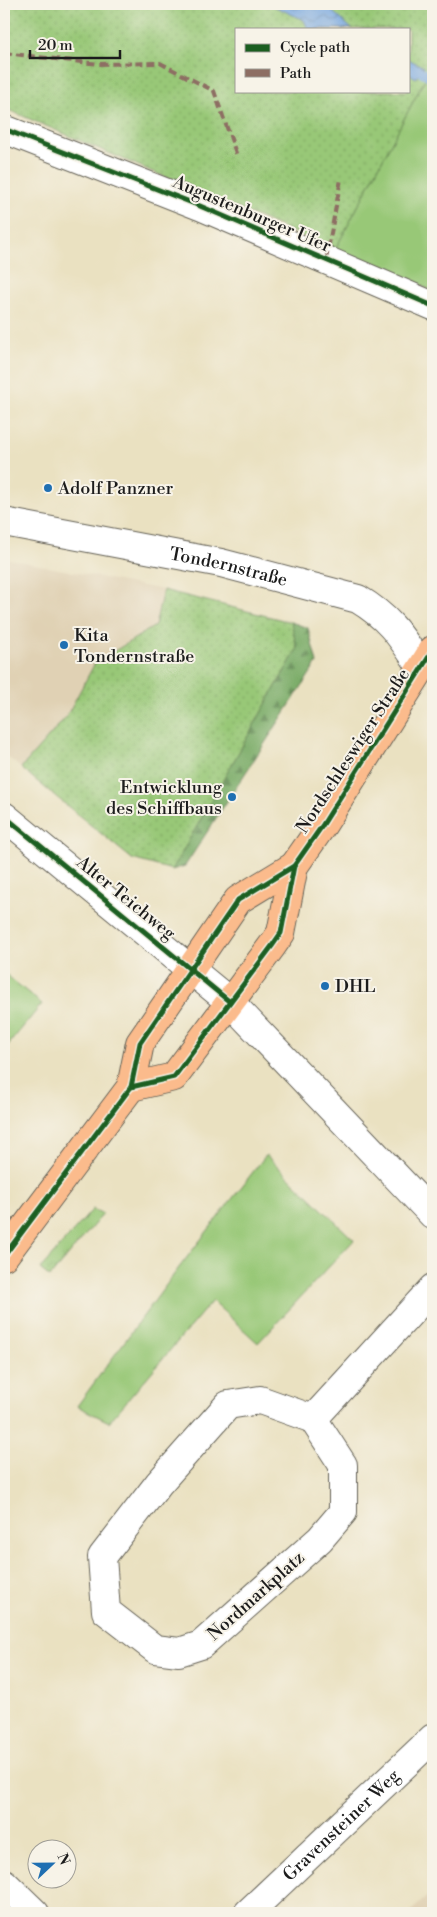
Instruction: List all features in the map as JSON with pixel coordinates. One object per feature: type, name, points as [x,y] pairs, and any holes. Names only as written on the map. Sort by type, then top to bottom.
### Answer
[{"type":"main road","name":"Nordschleswiger Straße","points":[[131,1087],[174,1077],[280,933],[294,866],[322,826],[428,659]]},
{"type":"main road","name":"Nordschleswiger Straße","points":[[4,1256],[131,1087],[140,1042],[238,900],[294,866]]},
{"type":"street","name":"Augustenburger Ufer","points":[[4,129],[200,206],[433,306]]},
{"type":"street","name":"Tondernstraße","points":[[4,522],[221,563],[358,599],[378,611],[428,659]]},
{"type":"street","name":"Alter Teichweg","points":[[4,816],[230,1002],[433,1215]]},
{"type":"street","points":[[313,1419],[433,1288]]},
{"type":"street","name":"Nordmarkplatz","points":[[260,1400],[313,1419],[342,1465],[343,1512],[320,1539],[201,1645],[180,1652],[155,1649],[106,1610],[102,1557],[158,1483],[228,1405],[260,1400]]},
{"type":"street","name":"Gravensteiner Weg","points":[[248,1913],[433,1738]]},
{"type":"street","points":[[4,1883],[34,1913]]},
{"type":"shaded area","name":"Kita Tondernstraße","points":[[4,558],[163,590],[155,626],[95,663],[66,717],[21,768],[4,754]]},
{"type":"shaded area","points":[[433,1891],[433,1913],[409,1913]]},
{"type":"green space","points":[[4,4],[433,4],[433,64],[335,250],[4,108]]},
{"type":"green space","points":[[433,64],[433,291],[335,250]]},
{"type":"green space","points":[[163,590],[291,622],[297,649],[172,870],[132,859],[21,768],[66,717],[95,663],[155,626]]},
{"type":"green space","points":[[291,622],[308,628],[317,663],[185,866],[172,870],[297,649]]},
{"type":"green space","points":[[4,973],[42,1004],[4,1050]]},
{"type":"green space","points":[[266,1155],[354,1240],[258,1343],[212,1301],[109,1422],[77,1406],[178,1269]]},
{"type":"green space","points":[[93,1209],[103,1214],[50,1277],[40,1269]]},
{"type":"water","points":[[269,4],[324,4],[351,28],[308,28],[304,20]]},
{"type":"water","points":[[410,60],[424,67],[416,78],[410,74]]},
{"type":"waterway","points":[[410,66],[433,78]]},
{"type":"marked path","points":[[4,53],[99,64],[160,63],[214,91],[237,156]]},
{"type":"marked path","points":[[326,260],[341,179]]},
{"type":"cycle path","points":[[4,129],[200,206],[433,306]]},
{"type":"cycle path","points":[[131,1087],[174,1077],[281,933],[294,866],[322,826],[433,650]]},
{"type":"cycle path","points":[[4,816],[230,1002]]},
{"type":"cycle path","points":[[4,1256],[131,1087],[140,1043],[238,900],[294,866]]},
{"type":"place","name":"Adolf Panzner","points":[[48,488]]},
{"type":"place","name":"Kita Tondernstraße","points":[[64,645]]},
{"type":"place","name":"Entwicklung des Schiffbaus","points":[[232,797]]},
{"type":"place","name":"DHL","points":[[325,986]]}]
